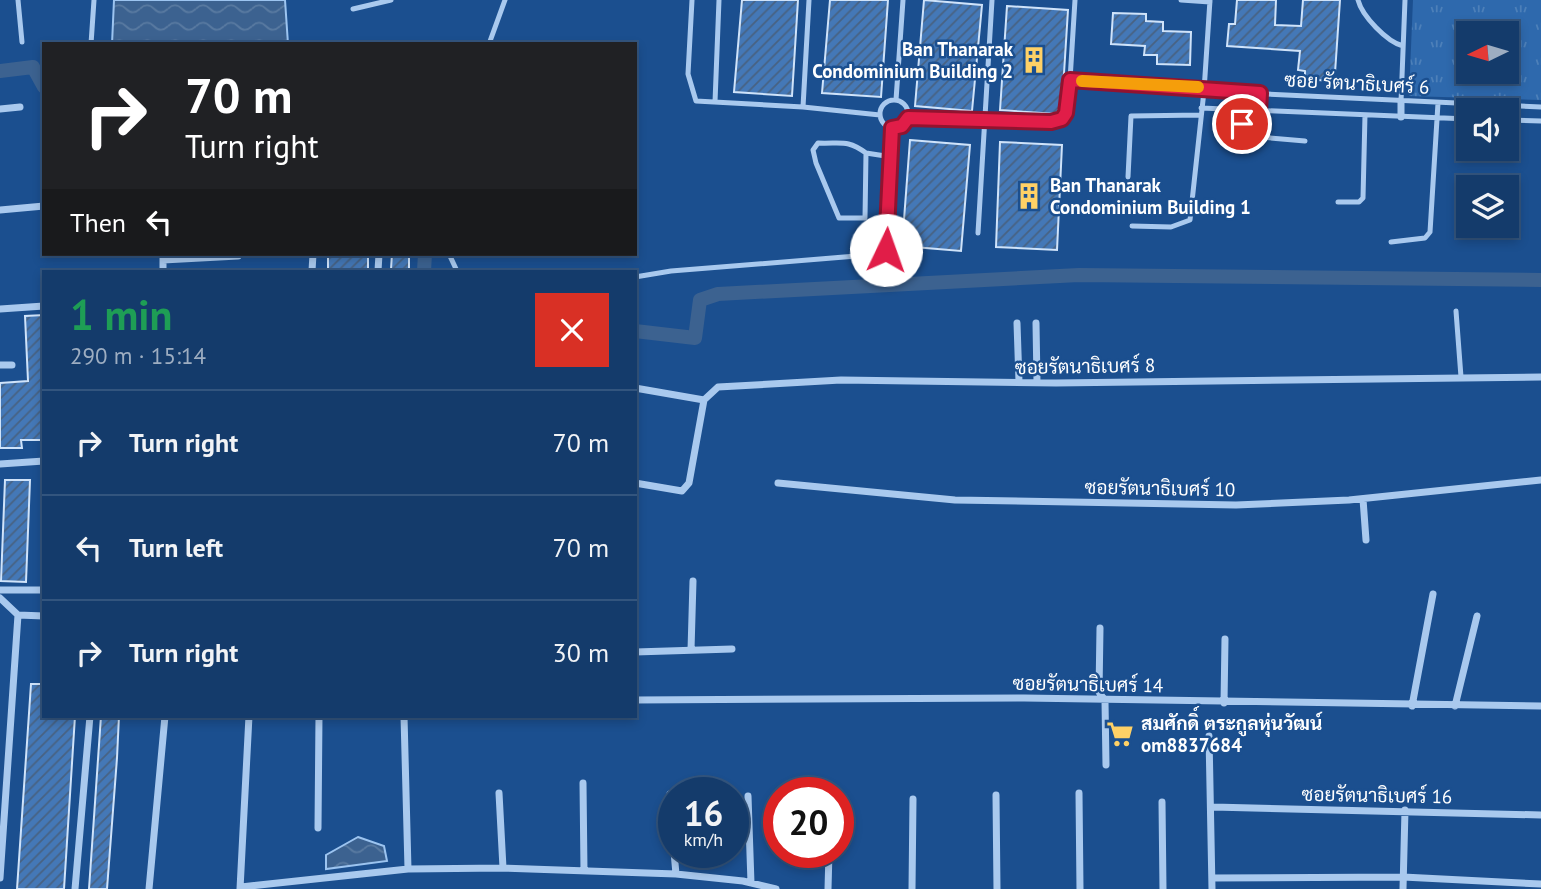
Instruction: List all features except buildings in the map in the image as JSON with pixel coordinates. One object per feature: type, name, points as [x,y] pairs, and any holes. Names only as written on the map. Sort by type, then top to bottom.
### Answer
[{"type":"street","points":[[1401,102],[1401,117]]},
{"type":"street","points":[[0,109],[20,107]]},
{"type":"street","points":[[0,210],[42,206]]},
{"type":"street","points":[[163,257],[239,256]]},
{"type":"street","points":[[0,309],[42,306]]},
{"type":"street","points":[[1036,323],[1037,382]]},
{"type":"street","points":[[1017,324],[1019,382]]},
{"type":"street","points":[[0,365],[12,365]]},
{"type":"street","name":"ซอยรัตนาธิเบศร์ 8","points":[[704,400],[718,387],[841,380],[1037,382],[1541,377]]},
{"type":"street","points":[[637,388],[704,400],[689,483],[682,491],[637,483]]},
{"type":"street","points":[[0,464],[42,461]]},
{"type":"street","name":"ซอยรัตนาธิเบศร์ 10","points":[[778,483],[954,500],[1236,505],[1363,499],[1541,480]]},
{"type":"street","points":[[1363,499],[1366,540]]},
{"type":"street","points":[[691,650],[693,582]]},
{"type":"street","points":[[0,590],[42,590]]},
{"type":"street","points":[[1412,706],[1433,594]]},
{"type":"street","points":[[0,598],[18,615],[42,616]]},
{"type":"street","points":[[0,878],[18,615]]},
{"type":"street","points":[[1455,706],[1476,616]]},
{"type":"street","points":[[1100,628],[1099,692],[1105,701],[1106,765]]},
{"type":"street","points":[[1224,703],[1225,639]]},
{"type":"street","points":[[637,652],[732,649]]},
{"type":"street","name":"ซอยรัตนาธิเบศร์ 14","points":[[637,700],[1024,698],[1541,706]]},
{"type":"street","points":[[75,889],[90,718]]},
{"type":"street","points":[[149,889],[165,718]]},
{"type":"street","points":[[249,718],[240,888],[408,869],[503,868],[676,874],[776,889]]},
{"type":"street","points":[[318,828],[319,718]]},
{"type":"street","points":[[404,718],[408,869]]},
{"type":"street","points":[[1209,736],[1213,807],[1212,889]]},
{"type":"street","points":[[583,783],[583,871]]},
{"type":"street","points":[[499,793],[503,868]]},
{"type":"street","points":[[1079,793],[1080,889]]},
{"type":"street","points":[[996,795],[998,889]]},
{"type":"street","points":[[912,889],[913,799]]},
{"type":"street","points":[[1162,802],[1164,889]]},
{"type":"street","name":"ซอยรัตนาธิเบศร์ 16","points":[[1213,807],[1541,815]]},
{"type":"street","points":[[1403,889],[1405,810]]},
{"type":"street","points":[[675,868],[676,874]]},
{"type":"street","points":[[828,889],[829,868]]},
{"type":"street","points":[[1212,877],[1403,877],[1532,886],[1541,884]]},
{"type":"lane","points":[[18,0],[22,43]]},
{"type":"lane","points":[[91,42],[94,0]]},
{"type":"lane","points":[[353,9],[391,0]]},
{"type":"lane","points":[[490,42],[505,0]]},
{"type":"lane","points":[[692,0],[688,74],[690,91],[696,101],[803,107],[880,115]]},
{"type":"lane","points":[[715,102],[719,0]]},
{"type":"lane","points":[[803,107],[809,0]]},
{"type":"lane","points":[[896,100],[903,0]]},
{"type":"lane","points":[[978,233],[992,0]]},
{"type":"lane","points":[[908,118],[1025,122],[1062,119],[1066,113],[1070,80],[1075,0]]},
{"type":"lane","points":[[1132,226],[1171,227],[1190,220],[1204,90],[1210,1],[1181,0]]},
{"type":"lane","points":[[1358,0],[1363,11],[1393,42],[1403,46]]},
{"type":"lane","points":[[1401,102],[1405,0]]},
{"type":"lane","name":"ซอย รัตนาธิเบศร์ 6","points":[[1070,80],[1401,102],[1541,107]]},
{"type":"lane","points":[[1259,111],[1260,93]]},
{"type":"lane","points":[[1338,113],[1339,97]]},
{"type":"lane","points":[[896,100],[907,109],[908,118],[902,126],[892,128],[884,124],[880,115],[883,106],[896,100]]},
{"type":"lane","points":[[1391,242],[1425,238],[1430,232],[1438,103]]},
{"type":"lane","points":[[1245,110],[1243,130],[1248,136],[1305,141]]},
{"type":"lane","name":"ซอย รัตนาธิเบศร์ 6","points":[[1128,177],[1131,116],[1245,110],[1456,119]]},
{"type":"lane","points":[[1338,202],[1359,202],[1363,198],[1365,115]]},
{"type":"lane","points":[[1519,120],[1541,121]]},
{"type":"lane","points":[[637,277],[881,254],[886,250],[892,128]]},
{"type":"lane","points":[[866,153],[865,218],[839,218],[813,150],[818,143],[847,142],[866,153],[892,157]]},
{"type":"lane","points":[[1456,311],[1461,377]]},
{"type":"green space","points":[[1413,0],[1541,0],[1541,100],[1409,96]]},
{"type":"water","points":[[114,0],[285,0],[288,42],[112,42]]},
{"type":"water","points":[[358,837],[384,846],[387,861],[326,869],[326,855]]},
{"type":"waterway","points":[[0,71],[33,67],[42,83]]},
{"type":"waterway","points":[[424,270],[425,256]]},
{"type":"waterway","points":[[637,331],[695,338],[700,300],[718,294],[1079,275],[1541,280]]},
{"type":"slow traffic","points":[[1082,81],[1198,87]]},
{"type":"place","name":"Ban Thanarak Condominium Building 2","points":[[1034,60]]},
{"type":"place","name":"Ban Thanarak Condominium Building 1","points":[[1029,196]]},
{"type":"place","name":"สมศักดิ์ ตระกูลหุ่นวัฒน์ om8837684","points":[[1120,734]]},
{"type":"route","points":[[886,250],[892,128],[902,126],[908,118],[1051,122],[1062,119],[1066,113],[1070,80],[1260,93],[1259,111],[1245,110],[1242,124]]}]
